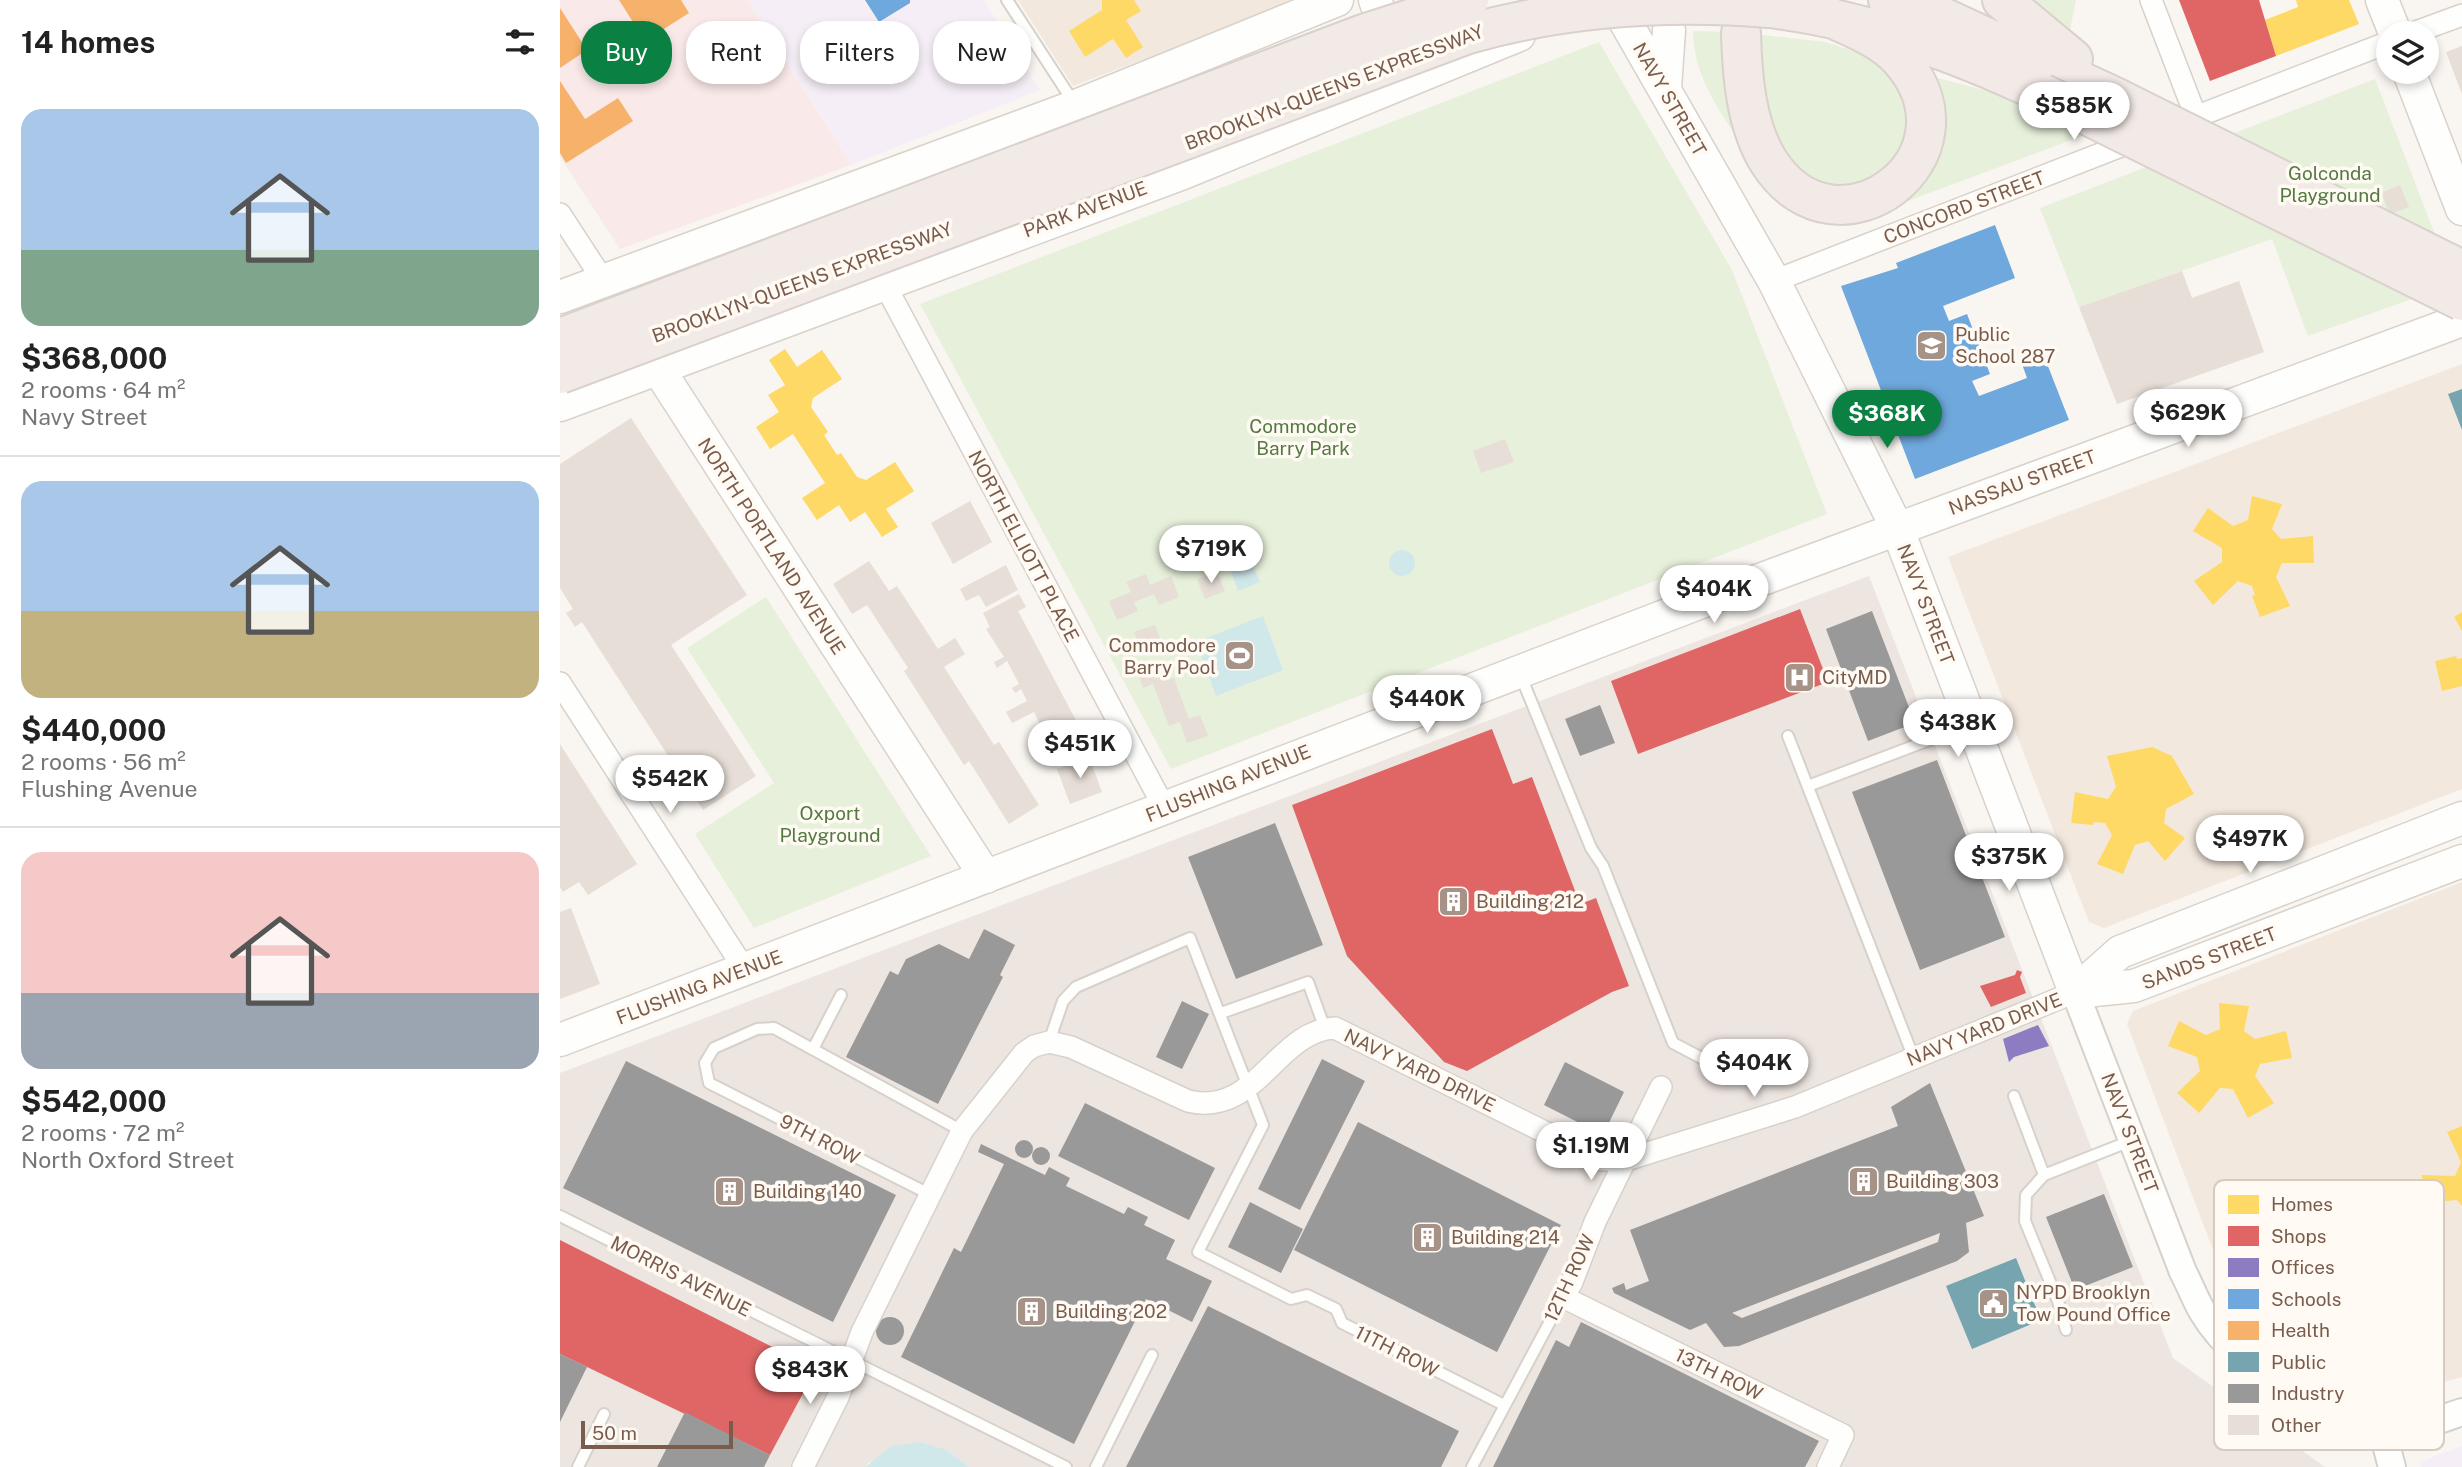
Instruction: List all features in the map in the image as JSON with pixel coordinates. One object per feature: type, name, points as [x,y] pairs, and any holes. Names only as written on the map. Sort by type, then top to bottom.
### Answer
[{"type":"highway","points":[[1271,68],[1339,31],[1411,0]]},
{"type":"highway","name":"BROOKLYN-QUEENS EXPRESSWAY","points":[[560,338],[1271,68],[1415,16],[1469,0]]},
{"type":"highway","name":"BROOKLYN-QUEENS EXPRESSWAY","points":[[1888,0],[1934,13],[2053,71],[2462,301]]},
{"type":"highway","points":[[2002,0],[2053,71],[2115,97],[2462,270]]},
{"type":"highway","name":"BROOKLYN-QUEENS EXPRESSWAY","points":[[560,374],[1468,34],[1535,17],[1611,6],[1693,4],[1769,8],[1832,18],[1921,42],[2053,71]]},
{"type":"highway","points":[[1741,33],[1743,72],[1749,106],[1769,162],[1801,193],[1826,203],[1852,205],[1890,191],[1905,177],[1922,146],[1926,112],[1912,75],[1899,58],[1878,40],[1832,18]]},
{"type":"main road","points":[[560,297],[1076,106],[1337,0]]},
{"type":"main road","points":[[1375,0],[1406,81]]},
{"type":"main road","name":"PARK AVENUE","points":[[560,405],[1178,174],[1605,0]]},
{"type":"main road","name":"NAVY STREET","points":[[1613,0],[1774,281],[1897,528],[2076,992]]},
{"type":"main road","points":[[2382,0],[2390,21]]},
{"type":"main road","points":[[1665,88],[1669,30]]},
{"type":"main road","points":[[1138,81],[1178,174]]},
{"type":"main road","points":[[2414,84],[2462,209]]},
{"type":"main road","name":"NORTH PORTLAND AVENUE","points":[[603,280],[986,877]]},
{"type":"main road","name":"NASSAU STREET","points":[[1897,528],[2462,320]]},
{"type":"main road","name":"FLUSHING AVENUE","points":[[560,1040],[1897,528]]},
{"type":"main road","name":"SANDS STREET","points":[[2076,992],[2120,952],[2462,818]]},
{"type":"main road","name":"SANDS STREET","points":[[2076,992],[2134,986],[2462,860]]},
{"type":"street","points":[[2151,0],[2196,117]]},
{"type":"street","points":[[2439,23],[2462,15]]},
{"type":"street","name":"CONCORD STREET","points":[[1774,281],[2376,48]]},
{"type":"street","name":"NORTH PORTLAND AVENUE","points":[[560,214],[603,280]]},
{"type":"street","name":"NORTH ELLIOTT PLACE","points":[[884,283],[1164,809]]},
{"type":"street","points":[[560,683],[745,970]]},
{"type":"street","name":"NAVY YARD DRIVE","points":[[1049,1042],[1071,1046],[1197,1103],[1225,1101],[1250,1086],[1298,1043],[1325,1029],[1340,1030],[1601,1160],[1626,1160],[1780,1112],[2076,992]]},
{"type":"street","name":"NAVY STREET","points":[[2076,992],[2183,1272],[2203,1312],[2214,1325]]},
{"type":"street","points":[[803,1467],[852,1362],[862,1332],[962,1131],[1024,1053],[1034,1046],[1049,1042]]},
{"type":"street","name":"12TH ROW","points":[[1563,1297],[1661,1087]]},
{"type":"street","name":"13TH ROW","points":[[1563,1297],[1843,1435],[1828,1467]]},
{"type":"street","name":"NAVY STREET","points":[[2444,1418],[2462,1412]]},
{"type":"street","points":[[2387,1450],[2392,1467]]},
{"type":"lane","points":[[1007,0],[1076,106]]},
{"type":"lane","points":[[1519,672],[1591,848],[1603,866],[1673,1043],[1713,1064]]},
{"type":"lane","points":[[1808,786],[1972,723]]},
{"type":"lane","points":[[1788,736],[1913,1056]]},
{"type":"lane","points":[[1049,1042],[1063,1001],[1076,986],[1190,938],[1250,1086]]},
{"type":"lane","points":[[1221,1013],[1308,982],[1325,1029]]},
{"type":"lane","points":[[841,995],[813,1049],[962,1131]]},
{"type":"lane","name":"9TH ROW","points":[[813,1049],[774,1028],[757,1029],[714,1048],[705,1063],[709,1083],[931,1195]]},
{"type":"lane","name":"11TH ROW","points":[[1250,1086],[1263,1125],[1198,1252],[1292,1299],[1307,1295],[1327,1304],[1336,1309],[1342,1323],[1504,1405]]},
{"type":"lane","points":[[2014,1096],[2044,1174]]},
{"type":"lane","points":[[2066,1330],[2058,1301],[2025,1221],[2026,1195],[2044,1174],[2133,1140]]},
{"type":"lane","name":"MORRIS AVENUE","points":[[560,1216],[1066,1467]]},
{"type":"lane","name":"12TH ROW","points":[[1472,1467],[1563,1297]]},
{"type":"lane","points":[[1096,1467],[1152,1355]]},
{"type":"lane","points":[[578,1467],[604,1415]]},
{"type":"shaded area","points":[[560,0],[747,0],[760,21],[686,21],[686,84],[786,84],[786,62],[851,165],[620,249],[560,157]]},
{"type":"shaded area","points":[[747,0],[984,0],[997,21],[933,21],[933,84],[1031,84],[1031,76],[1040,90],[851,165],[786,62],[786,21],[760,21]]},
{"type":"shaded area","points":[[1018,0],[1301,0],[1073,86]]},
{"type":"shaded area","points":[[2462,364],[2462,789],[2104,928],[2089,922],[1948,557]]},
{"type":"shaded area","points":[[1869,576],[2173,1358],[2214,1387],[2214,1450],[2301,1450],[2325,1467],[969,1467],[947,1450],[869,1462],[865,1467],[560,1467],[560,1073]]},
{"type":"shaded area","points":[[2462,882],[2462,1377],[2444,1382],[2444,1180],[2214,1180],[2214,1252],[2127,1024],[2133,1011]]},
{"type":"shaded area","points":[[2462,1446],[2462,1467],[2421,1467],[2420,1462]]},
{"type":"green space","points":[[2013,0],[2076,0],[2067,44]]},
{"type":"green space","points":[[1693,31],[1730,32],[1756,165],[1714,102],[1706,85],[1699,68]]},
{"type":"green space","points":[[1754,34],[1825,42],[1879,59],[1913,105],[1896,168],[1835,193],[1792,173],[1769,129]]},
{"type":"green space","name":"Commodore Barry Park","points":[[1599,42],[1732,270],[1827,514],[1171,769],[920,304]]},
{"type":"green space","points":[[1934,77],[1991,92],[2082,136],[1881,211]]},
{"type":"green space","name":"Golconda Playground","points":[[2375,79],[2454,284],[2308,336],[2272,239],[2079,307],[2040,208]]},
{"type":"green space","name":"Oxport Playground","points":[[766,597],[931,856],[754,928],[695,834],[774,783],[687,648]]},
{"type":"water","points":[[1402,550],[1411,554],[1415,563],[1411,572],[1402,576],[1393,572],[1389,563],[1393,554]]},
{"type":"water","points":[[1251,561],[1260,582],[1238,591],[1230,569]]},
{"type":"water","name":"Commodore Barry Pool","points":[[1263,616],[1283,670],[1216,696],[1196,642]]},
{"type":"water","points":[[919,1442],[947,1450],[969,1467],[865,1467],[892,1446]]},
{"type":"building: Homes","points":[[1102,0],[1134,0],[1141,11],[1126,20],[1143,47],[1126,58],[1113,39],[1085,57],[1069,31],[1102,10]]},
{"type":"building: Homes","points":[[2296,0],[2349,0],[2359,24],[2276,56],[2265,20],[2298,7]]},
{"type":"building: Homes","points":[[785,349],[797,367],[822,350],[842,379],[813,398],[811,407],[828,432],[824,435],[837,455],[841,453],[857,477],[866,480],[895,462],[914,491],[886,509],[898,527],[882,537],[865,512],[850,522],[839,505],[817,520],[802,498],[825,483],[793,434],[770,449],[756,427],[779,412],[768,395],[785,385],[769,360]]},
{"type":"building: Homes","points":[[2252,496],[2282,504],[2272,529],[2281,539],[2313,536],[2314,563],[2282,563],[2276,577],[2290,606],[2260,617],[2252,596],[2255,595],[2252,586],[2238,581],[2213,605],[2194,581],[2222,562],[2222,548],[2193,531],[2208,508],[2233,526],[2248,520]]},
{"type":"building: Homes","points":[[2462,612],[2462,631],[2454,617]]},
{"type":"building: Homes","points":[[2456,656],[2457,659],[2462,658],[2462,686],[2442,691],[2435,661]]},
{"type":"building: Homes","points":[[2152,747],[2172,756],[2194,794],[2166,809],[2164,823],[2185,838],[2165,861],[2148,841],[2135,845],[2123,874],[2097,864],[2112,835],[2105,823],[2071,823],[2075,792],[2108,799],[2116,787],[2107,756]]},
{"type":"building: Homes","points":[[2219,1003],[2249,1006],[2244,1031],[2255,1039],[2286,1031],[2292,1058],[2260,1064],[2255,1076],[2274,1103],[2248,1118],[2233,1089],[2220,1088],[2199,1113],[2177,1093],[2200,1071],[2197,1057],[2168,1046],[2179,1021],[2206,1035],[2220,1029]]},
{"type":"building: Homes","points":[[2462,1126],[2462,1206],[2457,1200],[2444,1201],[2444,1180],[2422,1180],[2422,1175],[2455,1176],[2461,1162],[2447,1132]]},
{"type":"building: Shops","points":[[2179,0],[2259,0],[2276,56],[2210,81]]},
{"type":"building: Shops","points":[[1800,609],[1828,682],[1638,754],[1611,681]]},
{"type":"building: Shops","name":"Building 212","points":[[1492,729],[1513,784],[1532,777],[1580,904],[1596,898],[1629,986],[1612,992],[1467,1071],[1444,1062],[1347,956],[1292,805]]},
{"type":"building: Shops","points":[[2017,970],[2022,972],[2020,977],[2026,993],[1991,1007],[1980,986],[2015,975]]},
{"type":"building: Shops","points":[[560,1240],[816,1369],[770,1455],[560,1354]]},
{"type":"building: Offices","points":[[2038,1025],[2049,1046],[2014,1057],[2009,1062],[2003,1039]]},
{"type":"building: Schools","points":[[865,0],[910,0],[910,3],[878,21]]},
{"type":"building: Schools","points":[[1995,225],[2015,278],[1943,306],[1949,321],[1967,314],[1990,374],[1972,381],[1979,396],[2027,378],[2022,364],[2026,356],[2035,352],[2044,356],[2069,420],[1915,479],[1841,286],[1898,268],[1896,263]]},
{"type":"building: Health","points":[[619,0],[681,0],[689,13],[672,24],[672,21],[632,21]]},
{"type":"building: Health","points":[[560,8],[581,41],[581,54],[560,68]]},
{"type":"building: Health","points":[[560,81],[585,119],[618,98],[633,121],[566,163],[560,153]]},
{"type":"building: Public","points":[[2462,389],[2462,430],[2448,394]]},
{"type":"building: Public","name":"NYPD Brooklyn Tow Pound Office","points":[[2016,1258],[2041,1320],[1972,1349],[1946,1286]]},
{"type":"building: Industry","points":[[1872,611],[1915,723],[1868,741],[1826,629]]},
{"type":"building: Industry","points":[[1600,705],[1615,743],[1580,756],[1565,719]]},
{"type":"building: Industry","points":[[1937,760],[2005,937],[1920,970],[1852,792]]},
{"type":"building: Industry","points":[[1275,823],[1323,945],[1236,979],[1188,857]]},
{"type":"building: Industry","points":[[984,929],[1015,945],[1000,975],[1003,977],[938,1104],[846,1057],[890,971],[898,975],[906,959],[939,944],[969,959]]},
{"type":"building: Industry","points":[[1182,1001],[1209,1014],[1182,1069],[1156,1057]]},
{"type":"building: Industry","points":[[1322,1059],[1365,1081],[1300,1210],[1258,1189]]},
{"type":"building: Industry","name":"Building 140","points":[[626,1061],[896,1195],[833,1322],[563,1188]]},
{"type":"building: Industry","points":[[1565,1062],[1624,1092],[1603,1135],[1544,1105]]},
{"type":"building: Industry","name":"Building 303","points":[[1930,1083],[1984,1216],[1966,1223],[1969,1252],[1957,1261],[1739,1346],[1724,1347],[1706,1323],[1690,1330],[1614,1293],[1612,1288],[1624,1283],[1626,1290],[1649,1281],[1630,1230],[1898,1126],[1891,1107]],"holes":[[[1940,1233],[1938,1242],[1742,1318],[1732,1313]]]},
{"type":"building: Industry","points":[[1085,1103],[1215,1168],[1189,1220],[1058,1156]]},
{"type":"building: Industry","name":"Building 214","points":[[1358,1122],[1561,1225],[1497,1352],[1294,1250]]},
{"type":"building: Industry","points":[[1024,1140],[1030,1143],[1033,1149],[1030,1155],[1024,1158],[1018,1155],[1015,1149],[1018,1143]]},
{"type":"building: Industry","name":"Building 202","points":[[981,1144],[1045,1175],[1049,1167],[1070,1178],[1066,1186],[1124,1214],[1128,1207],[1148,1217],[1144,1225],[1175,1240],[1166,1259],[1212,1281],[1192,1322],[1146,1299],[1074,1444],[901,1357],[954,1248],[961,1252],[1004,1164],[978,1152]]},
{"type":"building: Industry","points":[[1041,1147],[1047,1150],[1050,1156],[1047,1162],[1041,1165],[1035,1162],[1032,1156],[1035,1150]]},
{"type":"building: Industry","points":[[2104,1194],[2133,1267],[2075,1290],[2046,1217]]},
{"type":"building: Industry","points":[[1250,1202],[1303,1229],[1281,1273],[1228,1247]]},
{"type":"building: Industry","points":[[1208,1306],[1459,1431],[1441,1467],[1126,1467]]},
{"type":"building: Industry","points":[[890,1317],[900,1321],[904,1331],[900,1341],[890,1345],[880,1341],[876,1331],[880,1321]]},
{"type":"building: Industry","points":[[1581,1322],[1819,1441],[1805,1467],[1493,1467],[1556,1340],[1569,1347]]},
{"type":"building: Industry","points":[[560,1354],[587,1367],[560,1422]]},
{"type":"building: Industry","points":[[685,1412],[770,1455],[764,1467],[657,1467]]},
{"type":"building: Other","points":[[2462,46],[2462,94],[2446,52]]},
{"type":"building: Other","points":[[2400,185],[2409,207],[2390,214],[2381,193]]},
{"type":"building: Other","points":[[2182,271],[2192,298],[2239,281],[2264,352],[2117,404],[2079,307]]},
{"type":"building: Other","points":[[631,418],[747,595],[671,645],[756,776],[703,810],[582,622],[575,627],[566,613],[573,609],[560,588],[560,464]]},
{"type":"building: Other","points":[[1505,439],[1514,462],[1481,473],[1473,451]]},
{"type":"building: Other","points":[[970,501],[992,542],[953,564],[931,523]]},
{"type":"building: Other","points":[[869,561],[889,591],[897,586],[938,649],[955,638],[965,654],[944,667],[994,745],[999,742],[1039,805],[1009,824],[969,761],[964,765],[904,671],[908,668],[867,605],[852,614],[833,584]]},
{"type":"building: Other","points":[[1006,565],[1018,590],[986,607],[979,595],[966,601],[960,589]]},
{"type":"building: Other","points":[[1217,572],[1225,591],[1205,599],[1197,579]]},
{"type":"building: Other","points":[[1146,574],[1150,585],[1171,576],[1179,597],[1159,605],[1154,594],[1134,602],[1138,611],[1117,620],[1109,601],[1131,592],[1126,582]]},
{"type":"building: Other","points":[[1019,594],[1026,607],[1018,611],[1079,726],[1047,738],[1034,712],[1012,723],[1006,712],[1027,701],[1021,689],[1015,693],[1012,688],[1019,684],[1007,661],[997,668],[994,662],[1004,657],[986,629],[990,627],[983,613]]},
{"type":"building: Other","points":[[1155,625],[1162,645],[1141,653],[1134,632]]},
{"type":"building: Other","points":[[1155,661],[1163,681],[1174,678],[1189,719],[1200,715],[1208,736],[1187,743],[1180,722],[1169,726],[1153,684],[1143,688],[1136,668]]},
{"type":"building: Other","points":[[560,744],[637,864],[588,895],[579,882],[563,892],[560,887]]},
{"type":"building: Other","points":[[1089,757],[1102,792],[1070,804],[1057,769]]},
{"type":"building: Other","points":[[571,908],[600,984],[560,999],[560,912]]},
{"type":"place","name":"Public School 287","points":[[1932,345]]},
{"type":"place","name":"Commodore Barry Pool","points":[[1239,656]]},
{"type":"place","name":"CityMD","points":[[1799,677]]},
{"type":"place","name":"Building 212","points":[[1453,901]]},
{"type":"place","name":"Building 303","points":[[1863,1181]]},
{"type":"place","name":"Building 140","points":[[730,1191]]},
{"type":"place","name":"Building 214","points":[[1428,1237]]},
{"type":"place","name":"NYPD Brooklyn Tow Pound Office","points":[[1993,1303]]},
{"type":"place","name":"Building 202","points":[[1032,1311]]}]
